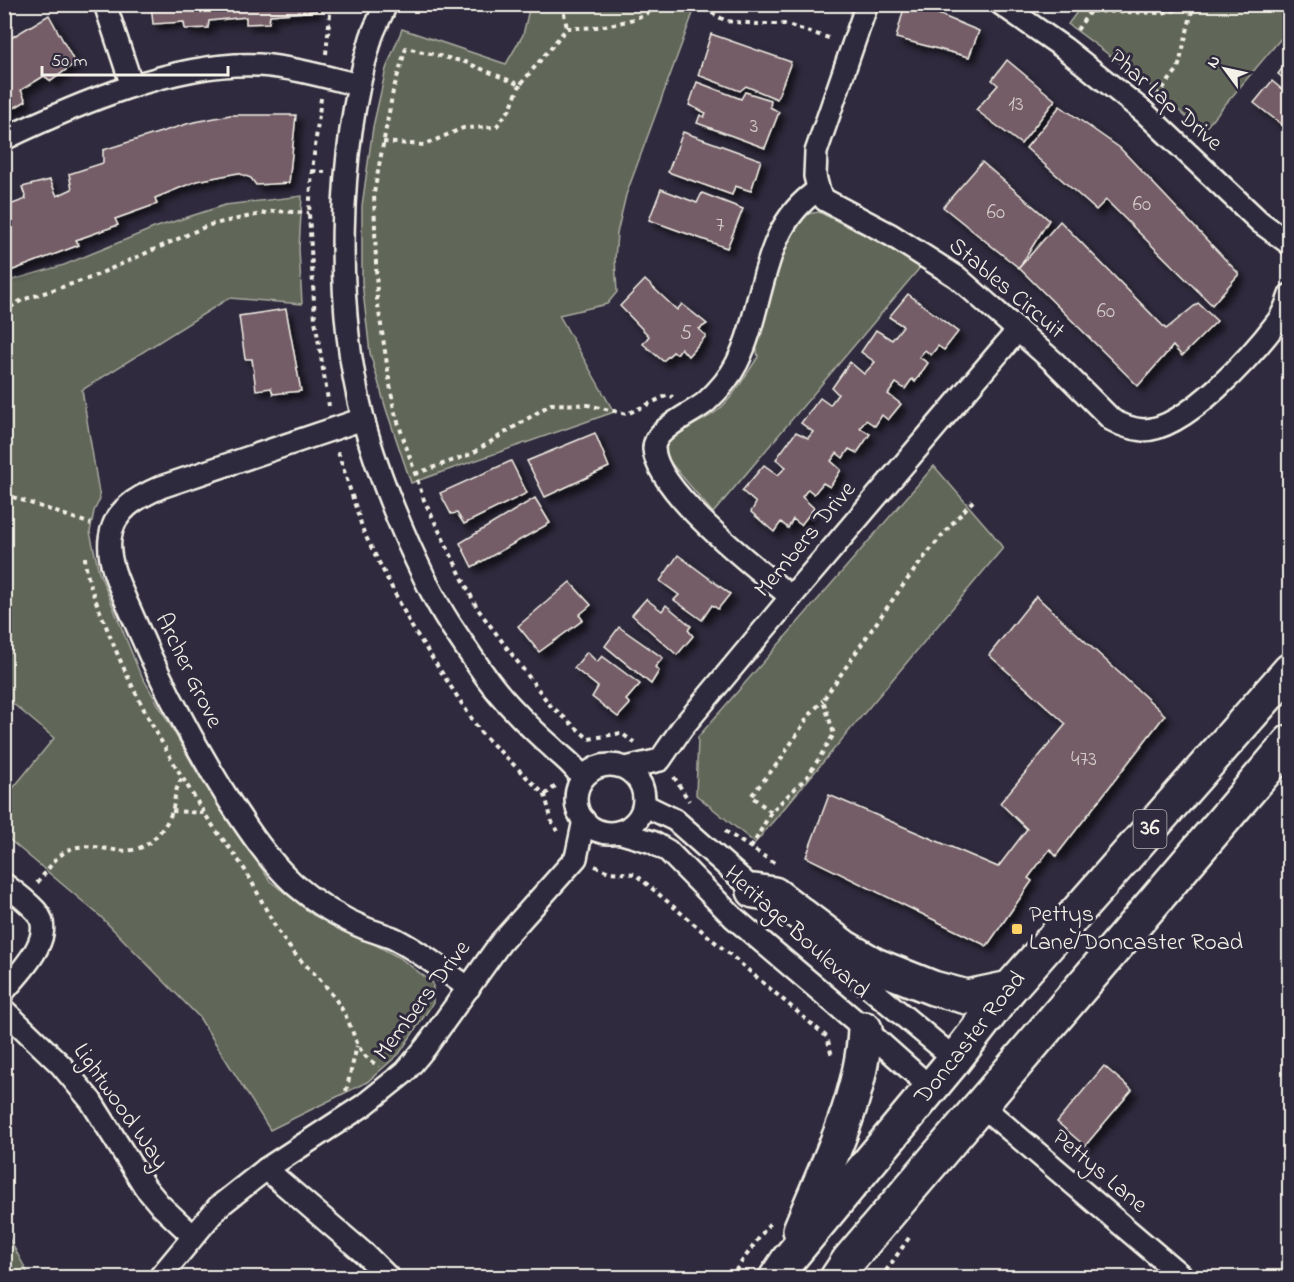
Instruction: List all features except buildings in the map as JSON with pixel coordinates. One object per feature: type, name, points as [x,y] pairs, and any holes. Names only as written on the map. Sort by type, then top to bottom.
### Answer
[{"type":"main road","name":"Doncaster Road","points":[[782,1269],[955,1059],[1010,988],[1290,670]]},
{"type":"main road","name":"Doncaster Road","points":[[837,1278],[849,1260],[1290,742]]},
{"type":"main road","points":[[754,891],[774,894],[844,947],[875,965],[933,988],[967,997],[1010,988]]},
{"type":"main road","points":[[782,1269],[833,1149],[860,1076],[865,1029]]},
{"type":"main road","points":[[955,1059],[982,1106]]},
{"type":"main road","points":[[931,1088],[982,1106]]},
{"type":"street","points":[[105,4],[132,86]]},
{"type":"street","points":[[370,39],[372,4]]},
{"type":"street","points":[[386,4],[370,39],[358,85],[346,175],[343,228],[350,357],[363,419],[391,505],[416,560],[453,629],[483,673],[510,706],[537,734],[577,768],[582,779]]},
{"type":"street","points":[[791,597],[709,528],[687,505],[662,470],[654,448],[659,435],[698,408],[715,392],[737,363],[745,344],[771,252],[784,223],[802,201],[818,190],[815,176],[816,152],[867,4]]},
{"type":"street","name":"Phar Lap Drive","points":[[1001,4],[1064,48],[1144,112],[1260,222],[1290,244]]},
{"type":"street","points":[[4,139],[117,91],[194,70],[237,66],[277,67],[358,85]]},
{"type":"street","name":"Stables Circuit","points":[[818,190],[825,200],[891,235],[957,277],[1054,362],[1107,416],[1120,425],[1143,430],[1159,427],[1195,408],[1216,389],[1279,319],[1290,296]]},
{"type":"street","name":"Members Drive","points":[[660,759],[682,728],[791,597],[1018,330]]},
{"type":"street","points":[[112,531],[124,509],[139,497],[161,487],[363,419]]},
{"type":"street","name":"Archer Grove","points":[[112,531],[110,546],[118,582],[165,688],[206,764],[244,824],[276,866],[317,903],[366,929],[392,938],[469,988]]},
{"type":"street","points":[[626,768],[660,759]]},
{"type":"street","points":[[617,765],[626,768],[635,775],[644,794],[644,805],[640,815],[634,823],[618,832],[598,831],[584,820],[578,810],[576,800],[582,779],[598,766],[617,765]]},
{"type":"street","name":"Heritage Boulevard","points":[[644,805],[675,820],[754,891],[955,1059]]},
{"type":"street","name":"Members Drive","points":[[159,1278],[218,1207],[266,1170],[385,1090],[405,1071],[426,1047],[501,942],[576,858],[584,820]]},
{"type":"street","name":"Heritage Boulevard","points":[[618,832],[652,842],[668,851],[733,917],[931,1088]]},
{"type":"street","points":[[4,884],[38,913],[42,927],[42,940],[33,956],[4,991]]},
{"type":"street","name":"Lightwood Way","points":[[4,1010],[61,1065],[91,1101],[145,1187],[160,1205],[193,1236]]},
{"type":"street","name":"Pettys Lane","points":[[982,1106],[1184,1278]]},
{"type":"street","points":[[266,1170],[366,1255],[389,1278]]},
{"type":"path","points":[[331,4],[309,213],[315,320],[331,429],[364,532],[412,627],[482,733],[545,795],[552,822],[576,858],[609,872],[635,874],[827,1037],[837,1075],[860,1076]]},
{"type":"path","points":[[562,4],[567,28]]},
{"type":"path","points":[[383,142],[424,145],[463,128],[496,127],[510,110],[520,84],[567,28],[590,28],[632,19],[663,4]]},
{"type":"path","points":[[696,4],[726,21],[784,24],[852,45]]},
{"type":"path","points":[[1064,48],[1095,4]]},
{"type":"path","points":[[1091,11],[1162,13],[1203,4]]},
{"type":"path","points":[[1144,112],[1178,69],[1193,6]]},
{"type":"path","points":[[520,84],[465,62],[406,48],[393,91],[374,193],[377,298],[393,410],[424,500],[477,608],[550,705],[589,739],[621,733],[660,759],[690,803]]},
{"type":"path","points":[[4,314],[22,300],[90,278],[209,225],[275,211],[309,213]]},
{"type":"path","points":[[415,474],[471,454],[551,404],[588,405],[627,414],[668,394],[698,408]]},
{"type":"path","points":[[4,494],[112,531]]},
{"type":"path","points":[[771,812],[751,796],[781,759],[808,717],[823,700],[922,559],[945,530],[973,501]]},
{"type":"path","points":[[751,848],[771,812],[808,776],[834,734],[823,700]]},
{"type":"path","points":[[23,899],[63,853],[76,846],[120,852],[135,850],[150,842],[166,824],[172,811],[178,782],[206,764]]},
{"type":"path","points":[[172,811],[204,813]]},
{"type":"path","points":[[721,829],[777,865]]},
{"type":"green space","points":[[1083,4],[1289,5],[1289,29],[1202,132],[1160,93],[1068,24]]},
{"type":"green space","points":[[530,5],[696,5],[626,195],[617,233],[615,259],[617,292],[607,304],[559,315],[614,412],[411,483],[370,353],[362,282],[362,206],[373,127],[386,69],[402,29],[506,64],[523,35]]},
{"type":"green space","points":[[302,196],[299,249],[302,304],[229,298],[82,390],[100,499],[94,511],[90,532],[99,572],[139,671],[201,779],[270,881],[313,915],[400,958],[433,983],[433,1003],[399,1054],[367,1082],[270,1130],[199,1017],[100,916],[5,836],[5,798],[54,738],[5,697],[5,282],[64,265],[154,228],[225,205]]},
{"type":"green space","points":[[819,212],[923,264],[713,513],[671,463],[666,455],[666,447],[677,435],[717,411],[739,386],[758,357],[755,339],[783,249],[800,215]]},
{"type":"green space","points":[[934,466],[1003,548],[755,843],[696,795],[698,737]]},
{"type":"green space","points":[[5,1231],[30,1277],[5,1277]]},
{"type":"place","name":"Pettys Lane/Doncaster Road","points":[[1017,929]]}]
